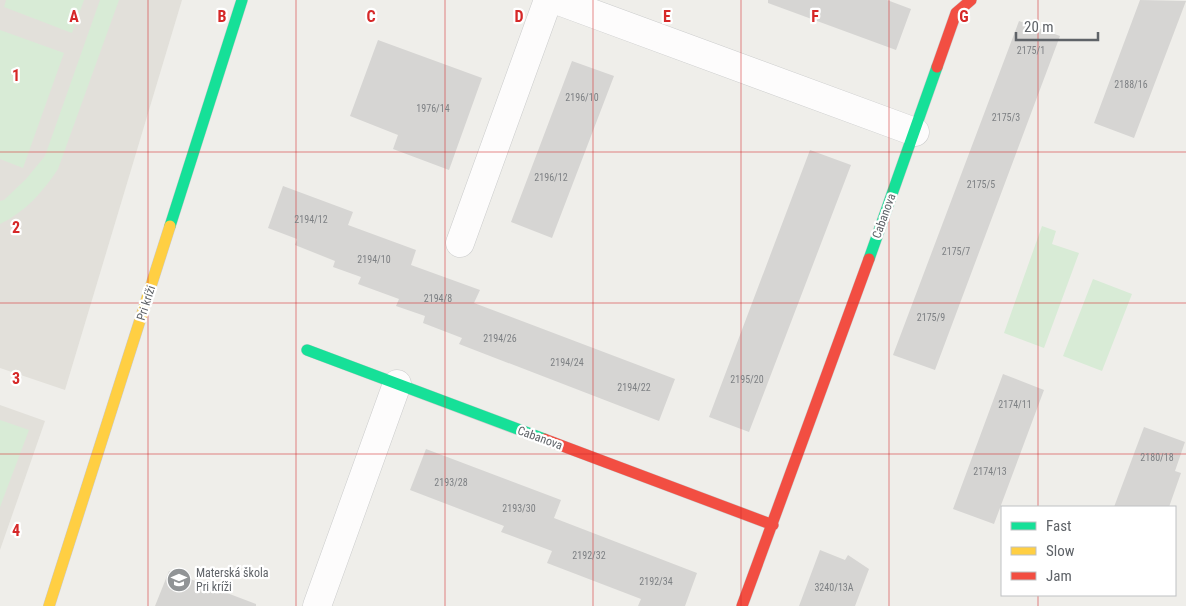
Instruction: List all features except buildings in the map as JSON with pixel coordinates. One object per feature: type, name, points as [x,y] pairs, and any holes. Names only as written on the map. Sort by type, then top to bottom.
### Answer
[{"type":"street","name":"Pri kríži","points":[[49,606],[242,0]]},
{"type":"street","points":[[460,243],[548,0]]},
{"type":"street","points":[[556,0],[914,132]]},
{"type":"street","name":"Cabanova","points":[[742,606],[773,525],[956,13],[971,0]]},
{"type":"street","name":"Cabanova","points":[[307,350],[773,525]]},
{"type":"street","points":[[317,606],[397,384]]},
{"type":"shaded area","points":[[0,0],[182,0],[65,390],[0,368]]},
{"type":"shaded area","points":[[0,405],[45,421],[0,550]]},
{"type":"green space","points":[[6,0],[84,0],[72,33],[4,7]]},
{"type":"green space","points":[[100,0],[119,0],[58,169],[33,201],[18,214],[0,224],[0,201],[4,200],[26,179],[45,156]]},
{"type":"green space","points":[[0,30],[64,53],[23,168],[0,159]]},
{"type":"green space","points":[[1042,226],[1056,231],[1052,244],[1079,253],[1044,348],[1004,333]]},
{"type":"green space","points":[[1093,279],[1132,294],[1102,371],[1063,356]]},
{"type":"green space","points":[[0,420],[29,430],[0,507]]},
{"type":"traffic: fast","points":[[170,226],[242,0]]},
{"type":"traffic: fast","points":[[869,259],[937,67]]},
{"type":"traffic: fast","points":[[307,350],[544,439]]},
{"type":"traffic: slow","points":[[49,606],[170,226]]},
{"type":"traffic: jam","points":[[937,67],[956,13],[971,0]]},
{"type":"traffic: jam","points":[[742,606],[869,259]]},
{"type":"traffic: jam","points":[[544,439],[773,525]]},
{"type":"place","name":"Materská škola Pri kríži","points":[[179,580]]}]
